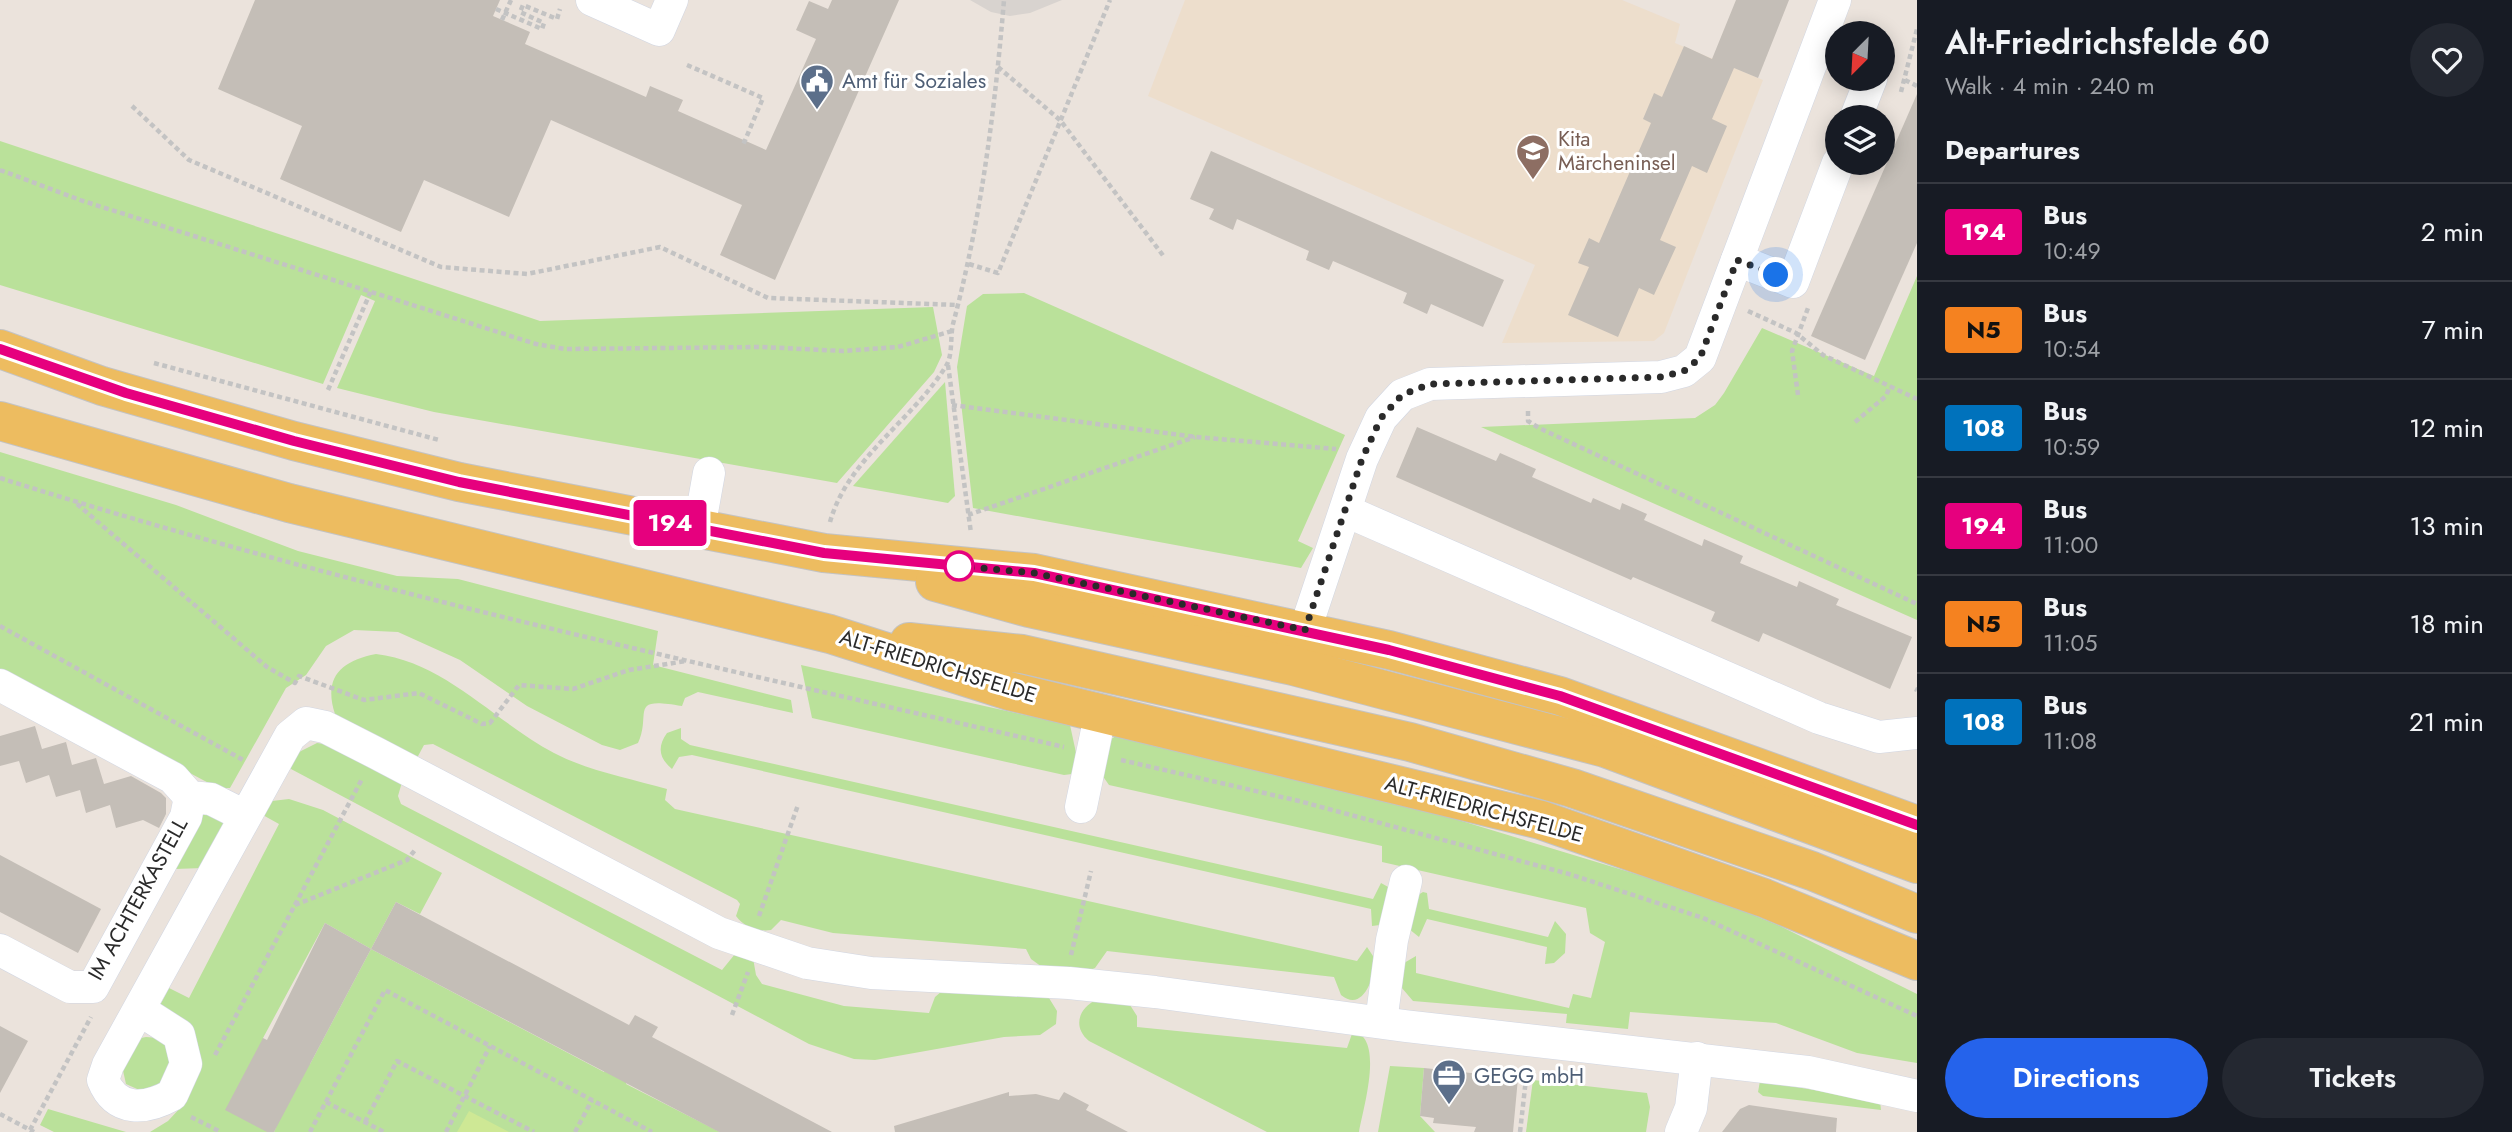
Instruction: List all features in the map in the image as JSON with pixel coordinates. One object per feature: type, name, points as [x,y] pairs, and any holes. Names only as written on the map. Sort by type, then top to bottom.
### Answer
[{"type":"main road","points":[[0,349],[103,386],[294,441],[459,482],[699,529],[834,542],[1034,573],[1305,630],[1560,696],[1917,825]]},
{"type":"main road","points":[[0,421],[289,503],[830,634]]},
{"type":"main road","points":[[834,542],[1029,608],[1293,666],[1605,748],[1827,828],[1917,864]]},
{"type":"main road","name":"ALT-FRIEDRICHSFELDE","points":[[830,634],[1009,691],[1101,711],[1541,820],[1763,898],[1917,961]]},
{"type":"main road","name":"ALT-FRIEDRICHSFELDE","points":[[830,634],[1022,654],[1410,742],[1585,793],[1812,871],[1917,914]]},
{"type":"street","points":[[592,0],[659,30],[672,0]]},
{"type":"street","points":[[1832,21],[1835,0]]},
{"type":"street","points":[[1305,630],[1362,459],[1381,418],[1402,395],[1419,386],[1661,377],[1684,371],[1700,358],[1737,260],[1825,47]]},
{"type":"street","points":[[1737,260],[1793,282],[1834,175]]},
{"type":"street","points":[[699,529],[709,473]]},
{"type":"street","points":[[1346,511],[1819,718],[1879,737],[1917,733]]},
{"type":"street","points":[[0,685],[173,778],[190,797],[211,799],[246,816]]},
{"type":"street","points":[[1081,807],[1101,711]]},
{"type":"street","points":[[140,1010],[290,736],[306,723],[325,727],[719,933],[750,945],[841,970],[1069,982],[1531,1041],[1808,1072],[1917,1096]]},
{"type":"street","name":"IM ACHTERKASTELL","points":[[0,950],[71,987],[93,987],[186,817],[190,797]]},
{"type":"street","points":[[1381,1022],[1390,950],[1406,881]]},
{"type":"street","points":[[1681,1132],[1691,1108],[1697,1058]]},
{"type":"path","points":[[502,20],[511,0]]},
{"type":"path","points":[[971,537],[948,364],[952,331],[969,264],[998,67],[1004,0]]},
{"type":"path","points":[[969,264],[998,273],[1110,0]]},
{"type":"path","points":[[496,9],[542,29],[544,23],[520,12],[523,5],[556,19],[560,9]]},
{"type":"path","points":[[1917,29],[1906,80],[1917,86]]},
{"type":"path","points":[[687,65],[763,98],[743,145]]},
{"type":"path","points":[[998,67],[1060,120],[1165,258]]},
{"type":"path","points":[[132,106],[189,160],[441,267],[527,274],[660,247],[768,298],[958,305]]},
{"type":"path","points":[[0,170],[83,201],[536,344],[565,349],[762,347],[843,351],[898,347],[952,331]]},
{"type":"path","points":[[328,390],[371,291]]},
{"type":"path","points":[[1722,299],[1796,333],[1823,355],[1917,399]]},
{"type":"path","points":[[1796,333],[1791,351],[1798,395]]},
{"type":"path","points":[[153,362],[425,434]]},
{"type":"path","points":[[834,542],[840,494],[948,364]]},
{"type":"path","points":[[1855,422],[1886,396],[1890,386]]},
{"type":"path","points":[[952,405],[1196,436],[1329,446],[1362,459]]},
{"type":"path","points":[[1539,428],[1917,604]]},
{"type":"path","points":[[968,515],[1196,436]]},
{"type":"path","points":[[0,478],[73,502],[471,608],[1299,801],[1581,878],[1703,918],[1917,1016]]},
{"type":"path","points":[[73,502],[267,667],[295,683],[299,676],[364,700],[419,693],[482,724],[490,723],[519,685],[573,690],[629,670],[690,660]]},
{"type":"path","points":[[0,626],[270,774]]},
{"type":"path","points":[[210,1064],[376,753]]},
{"type":"path","points":[[762,907],[798,805]]},
{"type":"path","points":[[294,906],[407,860],[415,850]]},
{"type":"path","points":[[1071,950],[1091,871]]},
{"type":"path","points":[[732,1015],[751,964],[750,945]]},
{"type":"path","points":[[0,1114],[32,1131],[96,1008],[93,987]]},
{"type":"path","points":[[310,1132],[385,990],[652,1132]]},
{"type":"path","points":[[1520,1132],[1531,1041]]},
{"type":"path","points":[[446,1132],[490,1046]]},
{"type":"path","points":[[365,1122],[397,1061],[534,1132]]},
{"type":"path","points":[[575,1132],[592,1100]]},
{"type":"path","points":[[326,1102],[384,1132]]},
{"type":"path","points":[[184,1113],[221,1132]]},
{"type":"shaded area","points":[[970,0],[1062,0],[1030,13],[1010,16],[991,12]]},
{"type":"shaded area","name":"Kita Märcheninsel","points":[[1185,0],[1622,0],[1680,24],[1675,43],[1763,80],[1664,333],[1654,341],[1502,343],[1535,265],[1148,96]]},
{"type":"green space","points":[[0,141],[540,321],[933,307],[942,355],[934,372],[837,483],[434,412],[337,388],[375,301],[361,295],[323,384],[0,285]]},
{"type":"green space","points":[[1917,276],[1917,620],[1481,427],[1695,418],[1715,405],[1724,393],[1762,328],[1874,376]]},
{"type":"green space","points":[[1024,293],[1345,435],[1298,541],[1313,548],[1301,568],[973,508],[957,367],[967,306],[983,294]]},
{"type":"green space","points":[[945,382],[955,496],[948,503],[853,486]]},
{"type":"green space","points":[[0,452],[176,505],[298,551],[397,576],[458,579],[658,631],[653,665],[791,700],[793,713],[698,692],[685,698],[682,706],[665,703],[648,705],[638,743],[620,750],[602,745],[527,706],[460,660],[398,632],[354,630],[326,646],[306,675],[286,688],[230,788],[218,788],[0,672]]},
{"type":"green space","points":[[376,654],[425,668],[554,753],[609,774],[667,789],[665,800],[675,809],[1357,961],[1367,947],[1377,962],[1373,976],[1366,991],[1355,1000],[1341,995],[1334,977],[1107,951],[1095,968],[1090,970],[1042,967],[1031,959],[1026,949],[833,933],[781,920],[771,930],[752,928],[736,916],[740,904],[737,900],[433,744],[424,745],[417,758],[335,714],[331,690],[338,673],[353,661]]},
{"type":"green space","points":[[801,665],[1070,725],[1078,762],[1072,774],[1064,775],[812,718]]},
{"type":"green space","points":[[681,728],[681,739],[690,745],[1373,899],[1381,883],[1390,888],[1380,925],[1372,926],[1371,909],[692,755],[679,757],[672,769],[662,756],[662,743],[667,733]]},
{"type":"green space","points":[[1117,735],[1376,795],[1702,894],[1778,925],[1917,994],[1917,1063],[1857,1053],[1776,1023],[1630,1012],[1628,1029],[1566,1023],[1567,1014],[1413,1001],[1396,981],[1404,963],[1416,956],[1416,973],[1569,1008],[1573,994],[1591,998],[1605,942],[1590,933],[1586,908],[1382,862],[1382,846],[1109,785],[1102,775],[1110,740]]},
{"type":"green space","points":[[317,743],[331,745],[402,782],[398,796],[401,804],[722,970],[735,954],[753,958],[756,975],[762,984],[844,1006],[929,1013],[935,997],[942,991],[1049,998],[1057,1011],[1056,1024],[1040,1035],[1004,1037],[875,1060],[854,1059],[809,1044],[291,769],[289,765],[293,755]]},
{"type":"green space","points":[[289,799],[323,810],[442,873],[420,914],[396,902],[371,949],[325,923],[263,1038],[267,1132],[150,1132],[168,1121],[182,1106],[160,1005],[169,988],[189,998],[279,824],[261,814],[272,801]]},
{"type":"green space","points":[[205,811],[227,823],[203,868],[175,869]]},
{"type":"green space","points":[[1427,893],[1429,909],[1548,937],[1555,921],[1566,934],[1565,953],[1554,963],[1545,964],[1547,947],[1427,919],[1419,937],[1409,929],[1418,895]]},
{"type":"green space","points":[[371,949],[604,1072],[606,1068],[628,1079],[626,1084],[720,1132],[274,1132],[304,1062],[310,1064]]},
{"type":"green space","points":[[1096,1000],[1130,1005],[1137,1016],[1137,1027],[1347,1048],[1353,1031],[1363,1036],[1368,1046],[1370,1075],[1359,1132],[1267,1132],[1089,1041],[1081,1030],[1080,1018],[1085,1008]]},
{"type":"green space","points":[[159,1038],[172,1046],[168,1082],[146,1093],[126,1084],[122,1066],[136,1039]]},
{"type":"green space","points":[[1390,1066],[1424,1068],[1420,1116],[1435,1132],[1378,1132]]},
{"type":"green space","points":[[1533,1080],[1647,1093],[1650,1107],[1646,1132],[1526,1132]]},
{"type":"green space","points":[[1760,1081],[1880,1101],[1881,1110],[1763,1096],[1758,1092]]},
{"type":"green space","points":[[48,1109],[126,1132],[54,1132],[40,1125]]},
{"type":"green space","points":[[469,1111],[509,1132],[457,1132]]},
{"type":"building","points":[[255,0],[500,0],[493,16],[530,32],[525,44],[646,97],[650,86],[683,100],[678,111],[766,150],[816,39],[796,30],[809,1],[828,9],[832,0],[899,0],[775,280],[720,255],[742,205],[551,120],[509,217],[424,180],[401,232],[280,179],[302,126],[218,89]]},
{"type":"building","points":[[1736,0],[1789,0],[1758,78],[1734,68],[1712,119],[1727,126],[1707,173],[1692,166],[1660,240],[1676,247],[1654,295],[1639,288],[1618,337],[1568,315],[1589,267],[1578,263],[1589,238],[1599,243],[1651,123],[1643,119],[1654,93],[1662,97],[1684,46],[1712,59]]},
{"type":"building","points":[[1917,94],[1917,243],[1865,360],[1811,336],[1882,175],[1895,175],[1895,144]]},
{"type":"building","points":[[1211,151],[1504,280],[1483,327],[1431,304],[1427,314],[1403,303],[1407,293],[1333,261],[1329,270],[1306,260],[1309,251],[1237,219],[1233,230],[1209,219],[1214,209],[1190,199]]},
{"type":"building","points":[[1417,427],[1496,461],[1500,453],[1536,469],[1532,477],[1591,503],[1593,498],[1620,510],[1622,503],[1647,514],[1644,520],[1702,546],[1704,539],[1743,556],[1740,563],[1797,587],[1799,581],[1839,599],[1836,605],[1912,637],[1890,689],[1763,633],[1759,642],[1711,621],[1715,612],[1633,577],[1631,580],[1396,477]]},
{"type":"building","points":[[35,726],[42,749],[66,742],[72,765],[96,758],[104,784],[131,776],[161,793],[166,798],[166,814],[159,828],[143,820],[116,828],[110,805],[86,813],[80,790],[56,797],[49,775],[26,783],[19,761],[0,766],[0,736]]},
{"type":"building","points":[[0,855],[101,909],[78,953],[0,912]]},
{"type":"building","points":[[396,902],[629,1025],[635,1015],[658,1027],[652,1037],[832,1132],[719,1132],[371,949]]},
{"type":"building","points":[[325,923],[371,949],[274,1132],[267,1132],[225,1110],[263,1038],[267,1040]]},
{"type":"building","points":[[0,1026],[28,1041],[0,1093]]},
{"type":"building","points":[[1424,1068],[1518,1078],[1513,1132],[1474,1132],[1476,1127],[1433,1123],[1434,1118],[1420,1116]]},
{"type":"building","points":[[1009,1092],[1009,1096],[1036,1094],[1059,1100],[1064,1092],[1089,1105],[1086,1110],[1128,1132],[895,1132],[894,1126]]},
{"type":"building","points":[[1749,1105],[1837,1118],[1836,1132],[1722,1132],[1740,1109]]},
{"type":"bus line","name":"194","points":[[0,349],[126,393],[294,441],[459,482],[824,553],[1034,573],[1389,650],[1560,696],[1917,825]]},
{"type":"place","name":"Amt für Soziales","points":[[817,111]]},
{"type":"place","name":"Kita Märcheninsel","points":[[1533,181]]},
{"type":"place","name":"GEGG mbH","points":[[1449,1106]]},
{"type":"route","points":[[959,566],[1034,573],[1305,630],[1362,459],[1381,418],[1402,395],[1419,386],[1430,384],[1661,377],[1684,371],[1700,358],[1737,260],[1776,275]]}]
